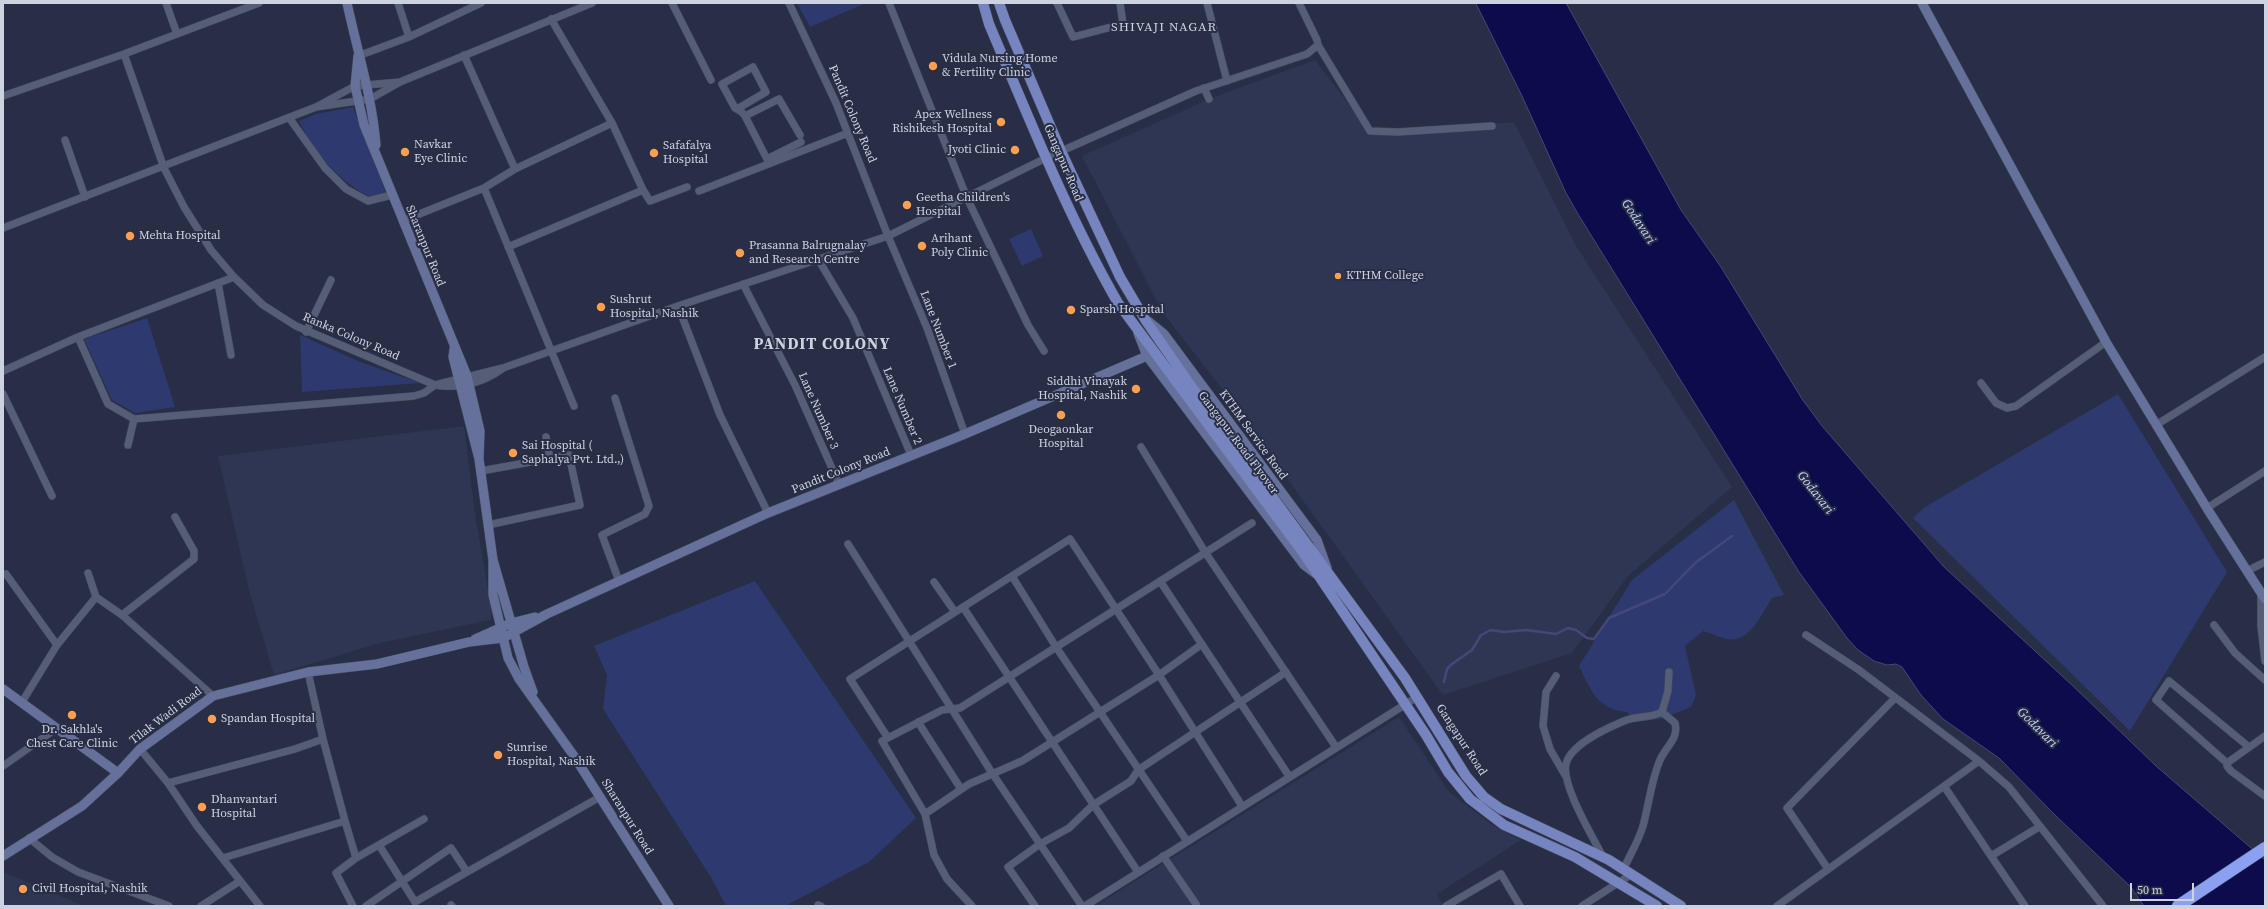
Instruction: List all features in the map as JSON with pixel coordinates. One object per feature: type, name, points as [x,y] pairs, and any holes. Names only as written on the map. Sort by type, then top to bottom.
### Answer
[{"type":"highway","points":[[2178,906],[2265,848]]},
{"type":"main road","name":"Gangapur Road","points":[[983,3],[989,24],[1046,158],[1094,261],[1118,303],[1136,326]]},
{"type":"main road","name":"Gangapur Road","points":[[1000,3],[1005,20],[1061,151],[1120,277],[1146,321]]},
{"type":"main road","name":"Gangapur Road Flyover","points":[[1146,321],[1324,574]]},
{"type":"main road","name":"Gangapur Road Flyover","points":[[1136,326],[1148,344],[1306,549]]},
{"type":"main road","name":"Gangapur Road","points":[[1324,574],[1417,697],[1466,776],[1484,797],[1501,809],[1603,857],[1628,871],[1681,906]]},
{"type":"main road","points":[[1324,574],[1448,772],[1470,799],[1504,825],[1575,858],[1620,882],[1657,906]]},
{"type":"street","points":[[166,3],[177,34]]},
{"type":"street","points":[[3,96],[124,54],[258,3]]},
{"type":"street","name":"Sharanpur Road","points":[[347,3],[358,56],[367,84],[377,152]]},
{"type":"street","points":[[398,3],[409,37]]},
{"type":"street","points":[[358,56],[409,37],[481,3]]},
{"type":"street","points":[[316,108],[370,99],[400,82],[592,3]]},
{"type":"street","points":[[672,3],[711,80]]},
{"type":"street","name":"Pandit Colony Road","points":[[788,3],[836,103],[888,236]]},
{"type":"street","points":[[889,3],[967,198],[1028,325],[1044,351]]},
{"type":"street","points":[[1057,3],[1073,37],[1123,24],[1120,3]]},
{"type":"street","points":[[1207,3],[1227,81]]},
{"type":"street","points":[[1299,3],[1318,40],[1318,45],[1370,131],[1398,132],[1492,126]]},
{"type":"street","points":[[1922,3],[2106,342],[2207,508],[2263,596],[2261,626],[2265,661]]},
{"type":"street","points":[[552,19],[612,123],[643,190],[650,201],[687,187]]},
{"type":"street","points":[[464,381],[549,350],[888,236],[1061,151],[1204,88],[1307,54],[1318,45]]},
{"type":"street","name":"Ranka Colony Road","points":[[124,54],[164,168],[184,207],[211,250],[234,277],[262,305],[306,332],[435,385],[446,387],[464,381]]},
{"type":"street","points":[[464,55],[514,169]]},
{"type":"street","name":"Sharanpur Road","points":[[358,56],[355,86],[364,125],[377,152],[402,221],[454,348],[461,359],[464,381],[480,430],[479,459],[493,560],[518,647],[537,701]]},
{"type":"street","points":[[737,109],[766,92],[753,67],[722,84],[737,109],[741,110],[745,116],[768,161]]},
{"type":"street","points":[[3,228],[290,119],[316,108],[355,86],[400,82]]},
{"type":"street","points":[[1204,88],[1209,99]]},
{"type":"street","points":[[745,116],[779,99],[800,138],[781,155]]},
{"type":"street","points":[[290,119],[325,168],[346,189],[368,201],[392,195]]},
{"type":"street","points":[[402,221],[484,188],[514,169],[612,123]]},
{"type":"street","points":[[699,191],[781,155],[848,132]]},
{"type":"street","points":[[65,140],[85,197]]},
{"type":"street","points":[[484,188],[549,350],[574,406]]},
{"type":"street","points":[[508,247],[643,190]]},
{"type":"street","name":"Lane Number 1","points":[[888,236],[927,328],[965,434]]},
{"type":"street","name":"Lane Number 2","points":[[818,259],[853,318],[911,455]]},
{"type":"street","points":[[3,371],[78,337],[234,277]]},
{"type":"street","points":[[306,332],[331,280]]},
{"type":"street","points":[[218,284],[231,355]]},
{"type":"street","name":"Lane Number 3","points":[[743,284],[795,385],[839,484]]},
{"type":"street","points":[[678,306],[720,415],[768,513]]},
{"type":"street","name":"KTHM Service Road","points":[[1146,321],[1164,334],[1317,540],[1324,574]]},
{"type":"street","points":[[1136,326],[1147,356],[1304,565],[1324,574]]},
{"type":"street","points":[[78,337],[108,404],[134,419],[393,399],[424,393],[435,385]]},
{"type":"street","points":[[1981,383],[1996,403],[2007,408],[2016,406],[2106,342]]},
{"type":"street","name":"Pandit Colony Road","points":[[512,623],[524,623],[547,614],[768,513],[965,434],[1147,356]]},
{"type":"street","points":[[2156,424],[2265,357]]},
{"type":"street","points":[[3,394],[52,496]]},
{"type":"street","points":[[615,398],[649,506],[645,514],[602,535],[619,581]]},
{"type":"street","points":[[128,445],[134,419]]},
{"type":"street","points":[[546,437],[550,459]]},
{"type":"street","points":[[1140,447],[1205,552],[1336,747]]},
{"type":"street","points":[[481,471],[569,455],[580,505],[488,525]]},
{"type":"street","points":[[2207,508],[2265,471]]},
{"type":"street","points":[[122,616],[194,559],[194,551],[175,517]]},
{"type":"street","points":[[972,906],[947,879],[934,855],[925,814],[882,741],[942,710],[960,708],[1252,523]]},
{"type":"street","points":[[888,738],[850,679],[1070,539],[1242,806]]},
{"type":"street","points":[[848,544],[992,773],[1082,906]]},
{"type":"street","name":"Sharanpur Road","points":[[493,560],[493,595],[500,628],[507,653],[519,679],[537,701],[669,906]]},
{"type":"street","points":[[2247,571],[2265,562]]},
{"type":"street","points":[[88,573],[96,597],[122,616],[213,696]]},
{"type":"street","points":[[6,574],[57,645]]},
{"type":"street","points":[[1012,576],[1056,647],[1187,841]]},
{"type":"street","points":[[1160,581],[1290,776]]},
{"type":"street","points":[[934,582],[955,612]]},
{"type":"street","points":[[22,702],[57,645],[96,597]]},
{"type":"street","points":[[963,607],[1138,872]]},
{"type":"street","points":[[507,610],[524,623]]},
{"type":"street","points":[[489,636],[497,614]]},
{"type":"street","name":"Tilak Wadi Road","points":[[3,856],[29,838],[82,806],[118,773],[140,749],[213,696],[308,672],[377,664],[469,642],[489,636],[500,628],[512,623]]},
{"type":"street","points":[[489,636],[503,638],[514,633],[524,623]]},
{"type":"street","points":[[518,647],[524,623]]},
{"type":"street","points":[[2214,625],[2234,653],[2265,680]]},
{"type":"street","points":[[489,636],[507,653]]},
{"type":"street","points":[[1806,636],[1859,670],[1979,761],[2009,786],[2039,827],[2103,906]]},
{"type":"street","points":[[925,814],[961,789],[992,773],[1022,761],[1052,743],[1159,675],[1202,644]]},
{"type":"street","points":[[308,672],[323,739],[356,858]]},
{"type":"street","points":[[1035,906],[1008,868],[1040,844],[1069,828],[1093,805],[1131,780],[1138,770],[1286,672]]},
{"type":"street","points":[[1566,775],[1566,763],[1571,754],[1590,738],[1611,726],[1632,717],[1652,717],[1662,712],[1668,692],[1669,672]]},
{"type":"street","points":[[1556,676],[1546,692],[1543,726],[1550,750],[1566,775],[1576,805],[1603,857]]},
{"type":"street","points":[[2249,747],[2168,681],[2156,700],[2227,763],[2231,771],[2265,796]]},
{"type":"street","points":[[3,689],[118,773]]},
{"type":"street","points":[[1085,906],[1417,697]]},
{"type":"street","points":[[1828,869],[1787,808],[1894,698]]},
{"type":"street","points":[[1582,906],[1620,882],[1628,871],[1643,826],[1645,813],[1659,762],[1664,751],[1675,738],[1677,731],[1676,722],[1662,712]]},
{"type":"street","points":[[918,722],[961,789]]},
{"type":"street","points":[[3,766],[57,728]]},
{"type":"street","points":[[2227,763],[2265,736]]},
{"type":"street","points":[[168,783],[295,749],[323,739]]},
{"type":"street","points":[[140,749],[168,783],[193,821],[260,906]]},
{"type":"street","points":[[1777,906],[1979,761]]},
{"type":"street","points":[[1944,786],[2026,906]]},
{"type":"street","points":[[379,845],[416,902],[600,797]]},
{"type":"street","points":[[352,906],[336,873],[356,858],[424,819]]},
{"type":"street","points":[[223,858],[345,821]]},
{"type":"street","points":[[1991,856],[2039,827]]},
{"type":"street","points":[[29,838],[52,857],[78,872],[169,906]]},
{"type":"street","points":[[366,906],[451,848],[467,872]]},
{"type":"street","points":[[1163,856],[1196,904]]},
{"type":"street","points":[[1446,906],[1501,874],[1520,906]]},
{"type":"street","points":[[201,906],[240,881]]},
{"type":"shaded area","points":[[797,3],[866,3],[810,27]]},
{"type":"shaded area","points":[[1315,60],[1372,135],[1514,122],[1576,246],[1732,487],[1628,576],[1572,653],[1443,695],[1230,399],[1163,313],[1082,156],[1209,99]]},
{"type":"shaded area","points":[[353,107],[386,193],[370,197],[337,174],[312,144],[299,121],[316,114]]},
{"type":"shaded area","points":[[1031,229],[1043,256],[1022,266],[1009,239]]},
{"type":"shaded area","points":[[147,318],[175,407],[135,413],[112,400],[84,339]]},
{"type":"shaded area","points":[[300,335],[358,361],[420,383],[302,392]]},
{"type":"shaded area","points":[[2118,394],[2227,572],[2130,731],[1913,518],[1925,507]]},
{"type":"shaded area","points":[[464,426],[475,514],[492,613],[490,620],[380,643],[274,675],[249,590],[218,456]]},
{"type":"shaded area","points":[[1734,500],[1784,595],[1772,598],[1754,626],[1742,637],[1726,639],[1703,631],[1685,646],[1696,695],[1691,707],[1661,719],[1635,722],[1627,712],[1608,707],[1596,697],[1579,666],[1632,580]]},
{"type":"shaded area","points":[[755,581],[916,818],[869,862],[785,906],[726,906],[712,879],[603,709],[607,675],[594,646]]},
{"type":"shaded area","points":[[1399,717],[1449,792],[1491,824],[1521,840],[1437,894],[1443,906],[1095,906]]},
{"type":"shaded area","name":"Civil Hospital, Nashik","points":[[3,872],[84,906],[3,906]]},
{"type":"water","name":"Godavari","points":[[1476,3],[1566,3],[1681,210],[1721,267],[1802,399],[1822,426],[1944,567],[2074,687],[2156,766],[2265,860],[2265,906],[2144,906],[2131,887],[2056,816],[1999,758],[1943,719],[1921,695],[1902,667],[1896,664],[1887,665],[1874,661],[1858,650],[1847,638],[1799,572],[1578,214],[1566,193],[1522,96]]},
{"type":"waterway","points":[[1444,682],[1447,669],[1472,650],[1481,635],[1491,630],[1504,632],[1526,630],[1556,634],[1568,628],[1576,630],[1587,638],[1594,639],[1609,618],[1665,594],[1695,563],[1732,536]]},
{"type":"place","name":"Vidula Nursing Home & Fertility Clinic","points":[[933,66]]},
{"type":"place","name":"Apex Wellness Rishikesh Hospital","points":[[1001,122]]},
{"type":"place","name":"Jyoti Clinic","points":[[1015,150]]},
{"type":"place","name":"Navkar Eye Clinic","points":[[405,152]]},
{"type":"place","name":"Safafalya Hospital","points":[[654,153]]},
{"type":"place","name":"Geetha Children's Hospital","points":[[907,205]]},
{"type":"place","name":"Mehta Hospital","points":[[130,236]]},
{"type":"place","name":"Arihant Poly Clinic","points":[[922,246]]},
{"type":"place","name":"Prasanna Balrugnalay and Research Centre","points":[[740,253]]},
{"type":"place","name":"KTHM College","points":[[1338,276]]},
{"type":"place","name":"Sushrut Hospital, Nashik","points":[[601,307]]},
{"type":"place","name":"Sparsh Hospital","points":[[1071,310]]},
{"type":"place","name":"Siddhi Vinayak Hospital, Nashik","points":[[1136,389]]},
{"type":"place","name":"Deogaonkar Hospital","points":[[1061,415]]},
{"type":"place","name":"Sai Hospital ( Saphalya Pvt. Ltd.,)","points":[[513,453]]},
{"type":"place","name":"Dr. Sakhla's Chest Care Clinic","points":[[72,715]]},
{"type":"place","name":"Spandan Hospital","points":[[212,719]]},
{"type":"place","name":"Sunrise Hospital, Nashik","points":[[498,755]]},
{"type":"place","name":"Dhanvantari Hospital","points":[[202,807]]},
{"type":"place","name":"Civil Hospital, Nashik","points":[[23,889]]},
{"type":"district","name":"SHIVAJI NAGAR","points":[[1164,28]]},
{"type":"district","name":"PANDIT COLONY","points":[[822,345]]}]
